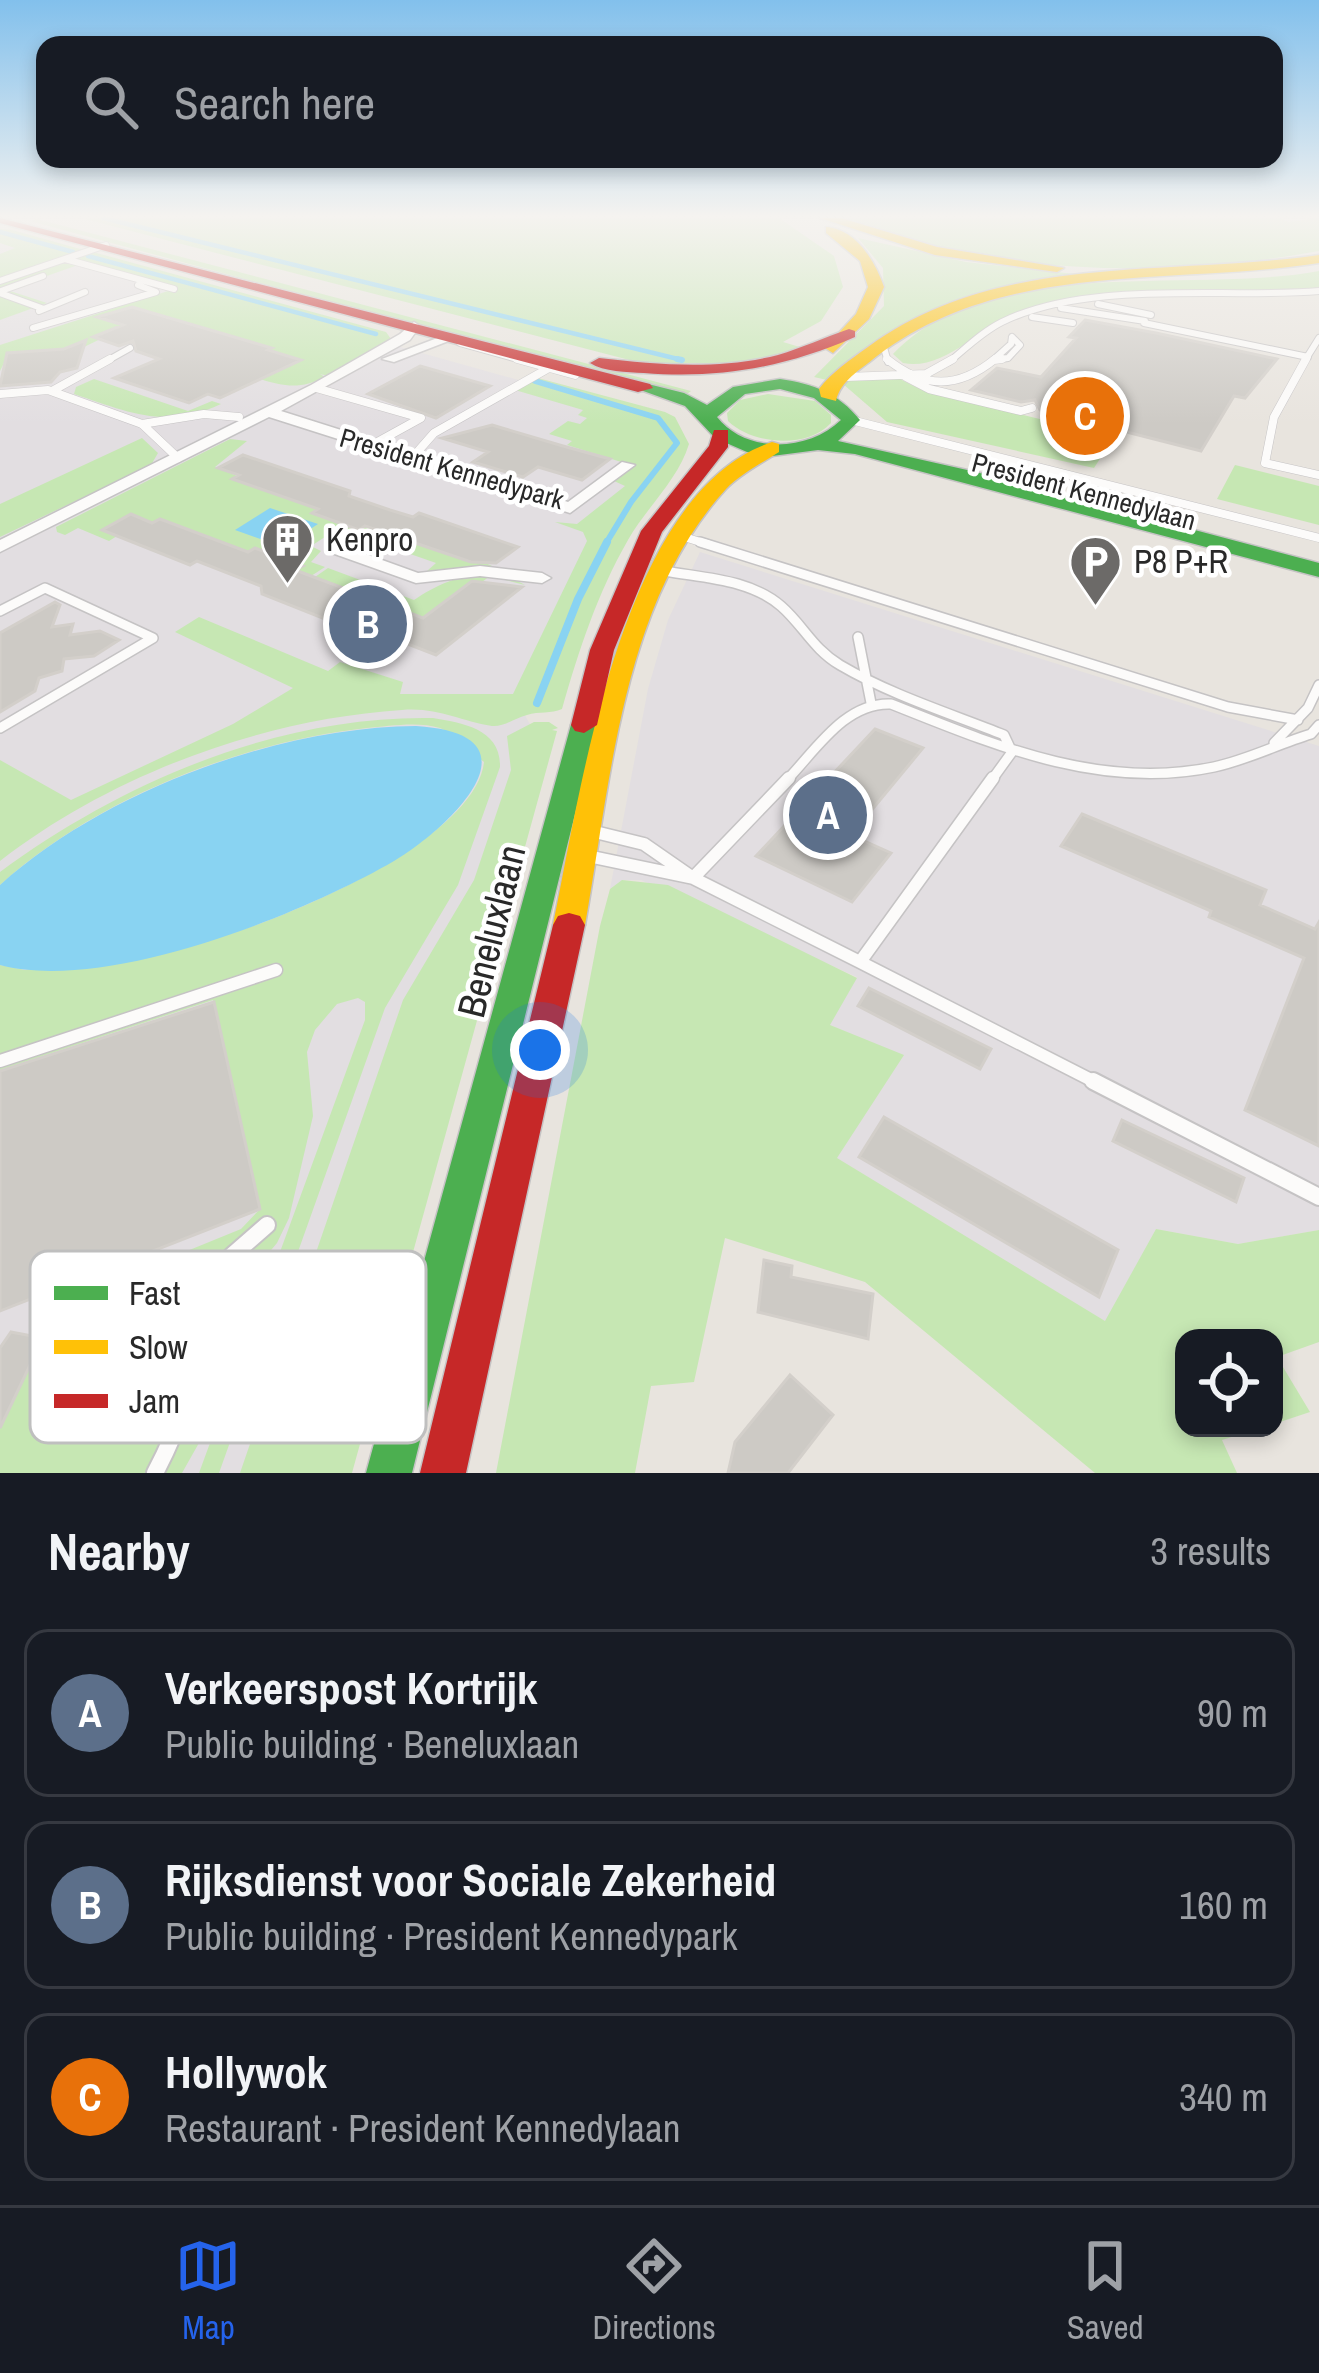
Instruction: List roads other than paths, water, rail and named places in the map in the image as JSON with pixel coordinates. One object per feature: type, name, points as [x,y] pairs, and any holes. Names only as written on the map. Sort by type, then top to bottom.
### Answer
[{"type":"main road","points":[[265,287],[453,337],[704,417]]},
{"type":"main road","points":[[307,287],[698,389],[833,388],[883,344],[932,313],[1023,287]]},
{"type":"main road","points":[[779,386],[797,381],[869,314],[875,287]]},
{"type":"main road","points":[[598,363],[682,374],[751,371],[794,361],[849,334]]},
{"type":"main road","points":[[815,446],[837,437],[850,423],[833,388]]},
{"type":"main road","name":"Beneluxlaan","points":[[426,1331],[583,716],[628,580],[658,521],[718,447],[704,417],[713,403],[740,389]]},
{"type":"main road","name":"President Kennedylaan","points":[[704,417],[772,448],[855,448],[1319,569]]},
{"type":"main road","name":"President Kennedylaan","points":[[850,423],[1319,552]]},
{"type":"main road","name":"Beneluxlaan","points":[[443,1473],[625,659],[680,536],[744,460],[772,448]]},
{"type":"main road","name":"Beneluxlaan","points":[[389,1473],[397,1443]]},
{"type":"street","name":"President Kennedypark","points":[[0,547],[316,388],[405,337],[414,326]]},
{"type":"street","name":"President Kennedypark","points":[[316,388],[453,337]]},
{"type":"street","name":"President Kennedypark","points":[[268,412],[570,508],[627,465]]},
{"type":"street","points":[[335,548],[416,578],[480,571],[542,578]]},
{"type":"lane","points":[[33,328],[156,292],[142,287]]},
{"type":"lane","points":[[166,287],[174,289]]},
{"type":"lane","points":[[903,376],[941,368],[978,337],[1057,305],[1319,291]]},
{"type":"lane","points":[[0,292],[41,310],[85,292]]},
{"type":"lane","points":[[1083,301],[1255,350],[1308,357]]},
{"type":"lane","points":[[1072,302],[1146,320]]},
{"type":"lane","points":[[1057,305],[1146,320]]},
{"type":"lane","points":[[1057,305],[1124,324],[1146,320]]},
{"type":"lane","points":[[1032,314],[1072,322]]},
{"type":"lane","points":[[453,337],[473,350],[704,417]]},
{"type":"lane","points":[[883,344],[888,362],[937,383],[954,384],[970,382],[994,359],[1008,358],[1020,346],[1012,337]]},
{"type":"lane","points":[[1319,338],[1264,436],[1262,458],[1265,463],[1319,476]]},
{"type":"lane","points":[[52,391],[130,348]]},
{"type":"lane","points":[[412,458],[434,433],[547,369]]},
{"type":"lane","points":[[833,388],[873,371],[1022,411],[1032,408]]},
{"type":"lane","points":[[954,384],[956,395]]},
{"type":"lane","points":[[316,388],[422,418],[372,445]]},
{"type":"lane","points":[[0,394],[52,391],[142,424],[178,458]]},
{"type":"lane","points":[[142,424],[185,420],[218,409],[239,417]]},
{"type":"lane","points":[[850,423],[1319,538]]},
{"type":"lane","points":[[680,536],[1206,700],[1298,720]]},
{"type":"lane","points":[[661,570],[738,586],[776,601],[804,639],[864,679],[1004,736],[1012,752]]},
{"type":"lane","points":[[0,611],[44,588],[153,638],[0,728]]},
{"type":"lane","points":[[858,637],[871,703]]},
{"type":"lane","points":[[1272,745],[1298,720],[1319,685]]},
{"type":"lane","points":[[693,878],[853,711],[871,703],[891,704],[1012,752],[1122,774],[1171,774],[1213,767],[1316,732]]},
{"type":"lane","points":[[860,962],[1012,752]]},
{"type":"lane","points":[[554,838],[587,842],[618,833],[678,863],[693,878]]},
{"type":"lane","points":[[554,838],[587,842],[693,878],[1319,1197]]},
{"type":"lane","points":[[0,1060],[276,970]]},
{"type":"lane","points":[[237,1251],[266,1225]]},
{"type":"lane","points":[[155,1473],[169,1443]]},
{"type":"water","points":[[270,508],[318,524],[283,547],[235,530]]},
{"type":"water","points":[[416,726],[455,733],[476,746],[482,763],[461,805],[394,861],[256,925],[147,959],[44,971],[0,965],[0,885],[89,821],[195,771],[251,752],[363,729]]},
{"type":"waterway","points":[[202,287],[376,334]]},
{"type":"waterway","points":[[383,287],[682,360],[677,359]]},
{"type":"waterway","points":[[535,381],[658,418],[677,443],[605,545]]},
{"type":"waterway","points":[[537,703],[578,599],[607,542]]},
{"type":"place","name":"Hollywok","points":[[1085,416]]},
{"type":"place","name":"Kenpro","points":[[287,585]]},
{"type":"place","name":"P8 P+R","points":[[1095,607]]},
{"type":"place","name":"Rijksdienst voor Sociale Zekerheid","points":[[368,624]]},
{"type":"place","name":"Verkeerspost Kortrijk","points":[[828,815]]}]
